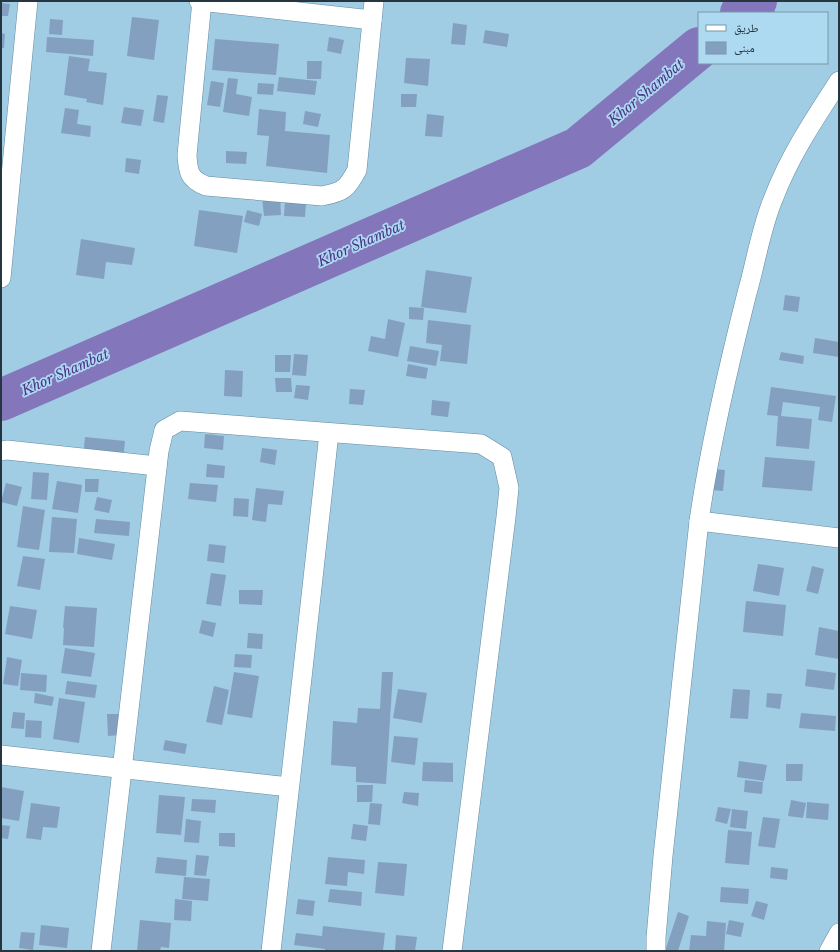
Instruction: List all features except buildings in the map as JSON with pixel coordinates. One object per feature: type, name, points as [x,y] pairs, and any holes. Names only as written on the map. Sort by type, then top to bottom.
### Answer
[{"type":"street","points":[[1,278],[28,1]]},
{"type":"street","points":[[199,1],[372,20]]},
{"type":"street","points":[[202,1],[187,154],[187,168],[190,175],[196,182],[206,186],[322,196],[339,192],[350,184],[357,170],[374,1]]},
{"type":"street","points":[[656,951],[663,856],[705,476],[739,325],[773,198],[785,171],[805,134],[839,81]]},
{"type":"street","points":[[101,951],[159,451],[164,430],[180,421],[481,444],[502,458],[508,488],[506,516],[452,951]]},
{"type":"street","points":[[271,951],[310,616],[329,433]]},
{"type":"street","points":[[1,451],[6,450],[157,466]]},
{"type":"street","points":[[699,521],[839,538]]},
{"type":"street","points":[[1,755],[289,787]]},
{"type":"street","points":[[829,951],[839,934]]},
{"type":"waterway","name":"Khor Shambat","points":[[742,12],[756,1]]},
{"type":"waterway","name":"Khor Shambat","points":[[1,400],[578,148],[698,49]]}]
